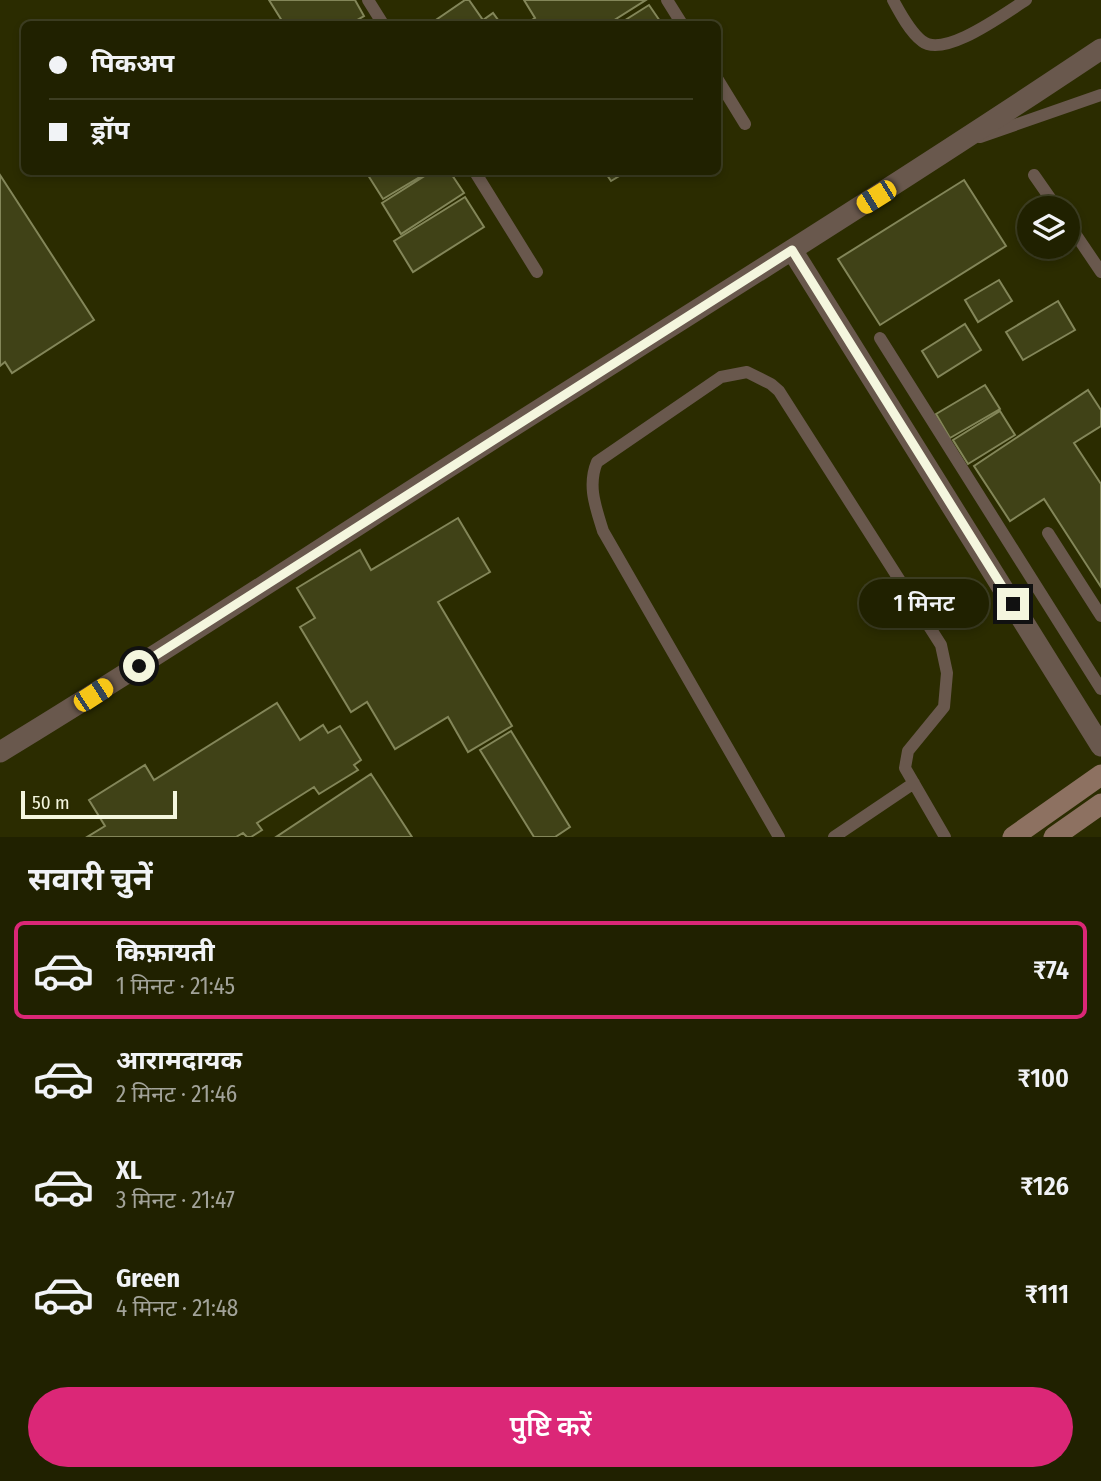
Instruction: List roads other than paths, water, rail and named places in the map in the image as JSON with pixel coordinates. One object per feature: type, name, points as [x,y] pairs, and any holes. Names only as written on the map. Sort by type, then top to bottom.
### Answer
[{"type":"main road","points":[[1013,837],[1101,775]]},
{"type":"main road","points":[[1054,837],[1101,804]]},
{"type":"street","points":[[0,752],[960,144],[1101,49]]},
{"type":"street","points":[[792,250],[1101,746]]},
{"type":"lane","points":[[368,0],[381,21]]},
{"type":"lane","points":[[667,0],[680,21]]},
{"type":"lane","points":[[893,0],[922,42],[939,47],[962,38],[1026,0]]},
{"type":"lane","points":[[721,85],[745,124]]},
{"type":"lane","points":[[960,144],[1101,95]]},
{"type":"lane","points":[[477,175],[537,272]]},
{"type":"lane","points":[[1034,175],[1049,196]]},
{"type":"lane","points":[[1080,241],[1101,272]]},
{"type":"lane","points":[[880,338],[1101,689]]},
{"type":"lane","points":[[779,837],[603,531],[591,490],[592,473],[597,462],[721,377],[747,372],[779,391],[940,645],[947,673],[944,706],[908,751],[905,768],[945,837]]},
{"type":"lane","points":[[1048,534],[1101,616]]},
{"type":"lane","points":[[834,837],[914,783]]}]
